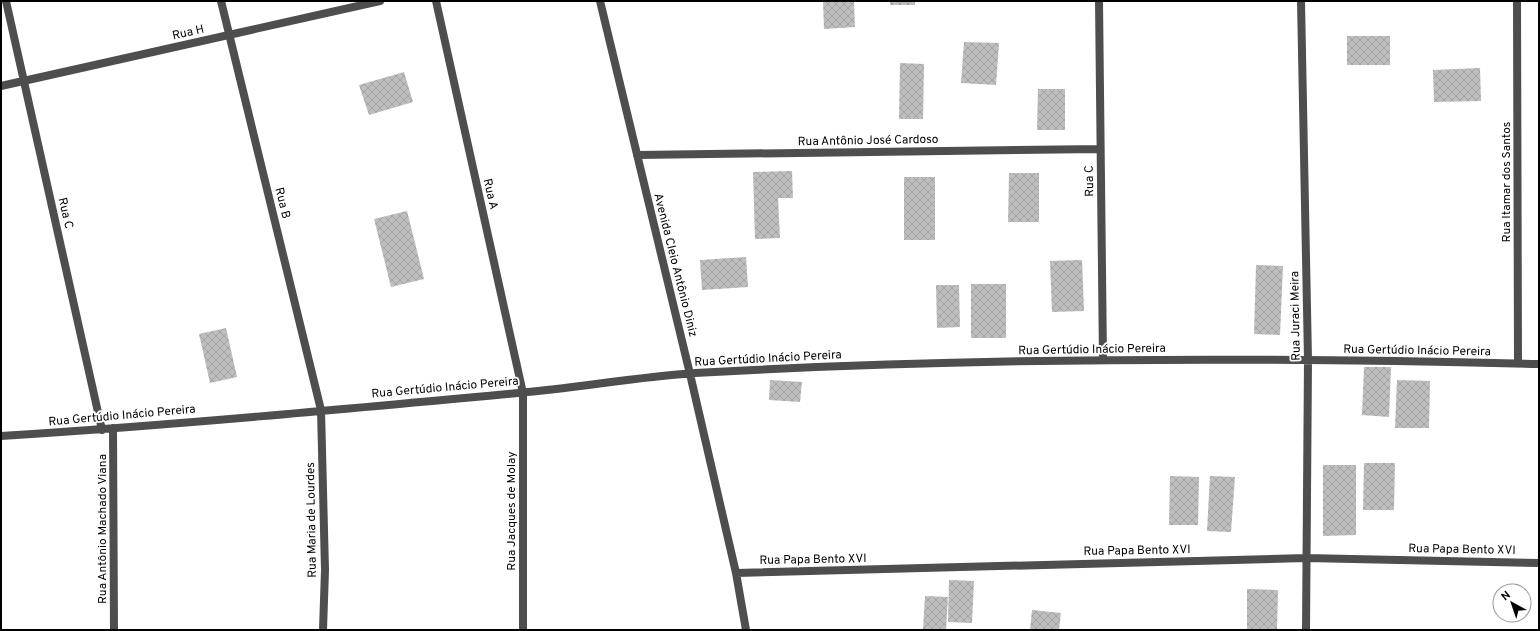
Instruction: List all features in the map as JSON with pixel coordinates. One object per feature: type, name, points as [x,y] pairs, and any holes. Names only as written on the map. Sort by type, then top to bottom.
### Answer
[{"type":"street","name":"Rua C","points":[[6,1],[102,430]]},
{"type":"street","name":"Rua B","points":[[221,1],[321,410]]},
{"type":"street","name":"Rua H","points":[[1,86],[380,1]]},
{"type":"street","name":"Rua A","points":[[436,1],[523,393]]},
{"type":"street","name":"Avenida Cleio Antônio Diniz","points":[[600,1],[690,374],[736,573],[746,630]]},
{"type":"street","name":"Rua C","points":[[1099,1],[1103,360]]},
{"type":"street","name":"Rua Juraci Meira","points":[[1301,1],[1308,360],[1306,630]]},
{"type":"street","name":"Rua Itamar dos Santos","points":[[1517,1],[1518,364]]},
{"type":"street","name":"Rua Antônio José Cardoso","points":[[637,155],[1100,149]]},
{"type":"street","name":"Rua Gertúdio Inácio Pereira","points":[[1,436],[102,430],[523,393],[690,374],[878,365],[1103,360],[1308,360],[1539,364]]},
{"type":"street","name":"Rua Jacques de Molay","points":[[523,393],[523,630]]},
{"type":"street","name":"Rua Maria de Lourdes","points":[[321,410],[325,570],[323,630]]},
{"type":"street","name":"Rua Antônio Machado Viana","points":[[113,428],[114,630]]},
{"type":"street","name":"Rua Papa Bento XVI","points":[[736,573],[1306,558],[1539,563]]},
{"type":"building","points":[[823,1],[854,1],[855,27],[824,29]]},
{"type":"building","points":[[890,1],[915,1],[915,5],[890,5]]},
{"type":"building","points":[[1347,36],[1390,36],[1390,65],[1347,65]]},
{"type":"building","points":[[964,42],[999,43],[996,85],[961,83]]},
{"type":"building","points":[[900,63],[924,64],[923,119],[899,119]]},
{"type":"building","points":[[1480,68],[1481,101],[1434,102],[1433,70]]},
{"type":"building","points":[[404,72],[413,102],[369,115],[359,85]]},
{"type":"building","points":[[1038,89],[1065,89],[1065,130],[1037,130]]},
{"type":"building","points":[[792,171],[793,198],[778,198],[780,238],[755,239],[753,172]]},
{"type":"building","points":[[1009,173],[1039,173],[1039,222],[1008,222]]},
{"type":"building","points":[[904,177],[935,177],[935,240],[904,240]]},
{"type":"building","points":[[407,211],[424,279],[391,287],[374,219]]},
{"type":"building","points":[[746,257],[748,287],[702,290],[700,260]]},
{"type":"building","points":[[1082,260],[1084,311],[1052,312],[1050,261]]},
{"type":"building","points":[[1256,265],[1283,266],[1280,335],[1254,334]]},
{"type":"building","points":[[971,284],[1006,284],[1006,338],[971,338]]},
{"type":"building","points":[[936,285],[959,285],[960,327],[937,328]]},
{"type":"building","points":[[226,328],[237,377],[210,383],[199,334]]},
{"type":"building","points":[[1364,367],[1391,367],[1389,417],[1362,415]]},
{"type":"building","points":[[770,380],[802,382],[800,402],[769,400]]},
{"type":"building","points":[[1397,380],[1430,381],[1429,428],[1395,428]]},
{"type":"building","points":[[1364,463],[1395,463],[1394,510],[1363,510]]},
{"type":"building","points":[[1323,465],[1356,465],[1356,535],[1323,536]]},
{"type":"building","points":[[1170,476],[1199,477],[1198,525],[1169,525]]},
{"type":"building","points":[[1210,476],[1235,477],[1231,532],[1207,531]]},
{"type":"building","points":[[949,580],[974,581],[972,623],[948,622]]},
{"type":"building","points":[[1247,589],[1278,590],[1277,630],[1247,630]]},
{"type":"building","points":[[925,596],[948,597],[946,630],[923,630]]},
{"type":"building","points":[[1032,610],[1061,613],[1059,630],[1030,630]]}]
